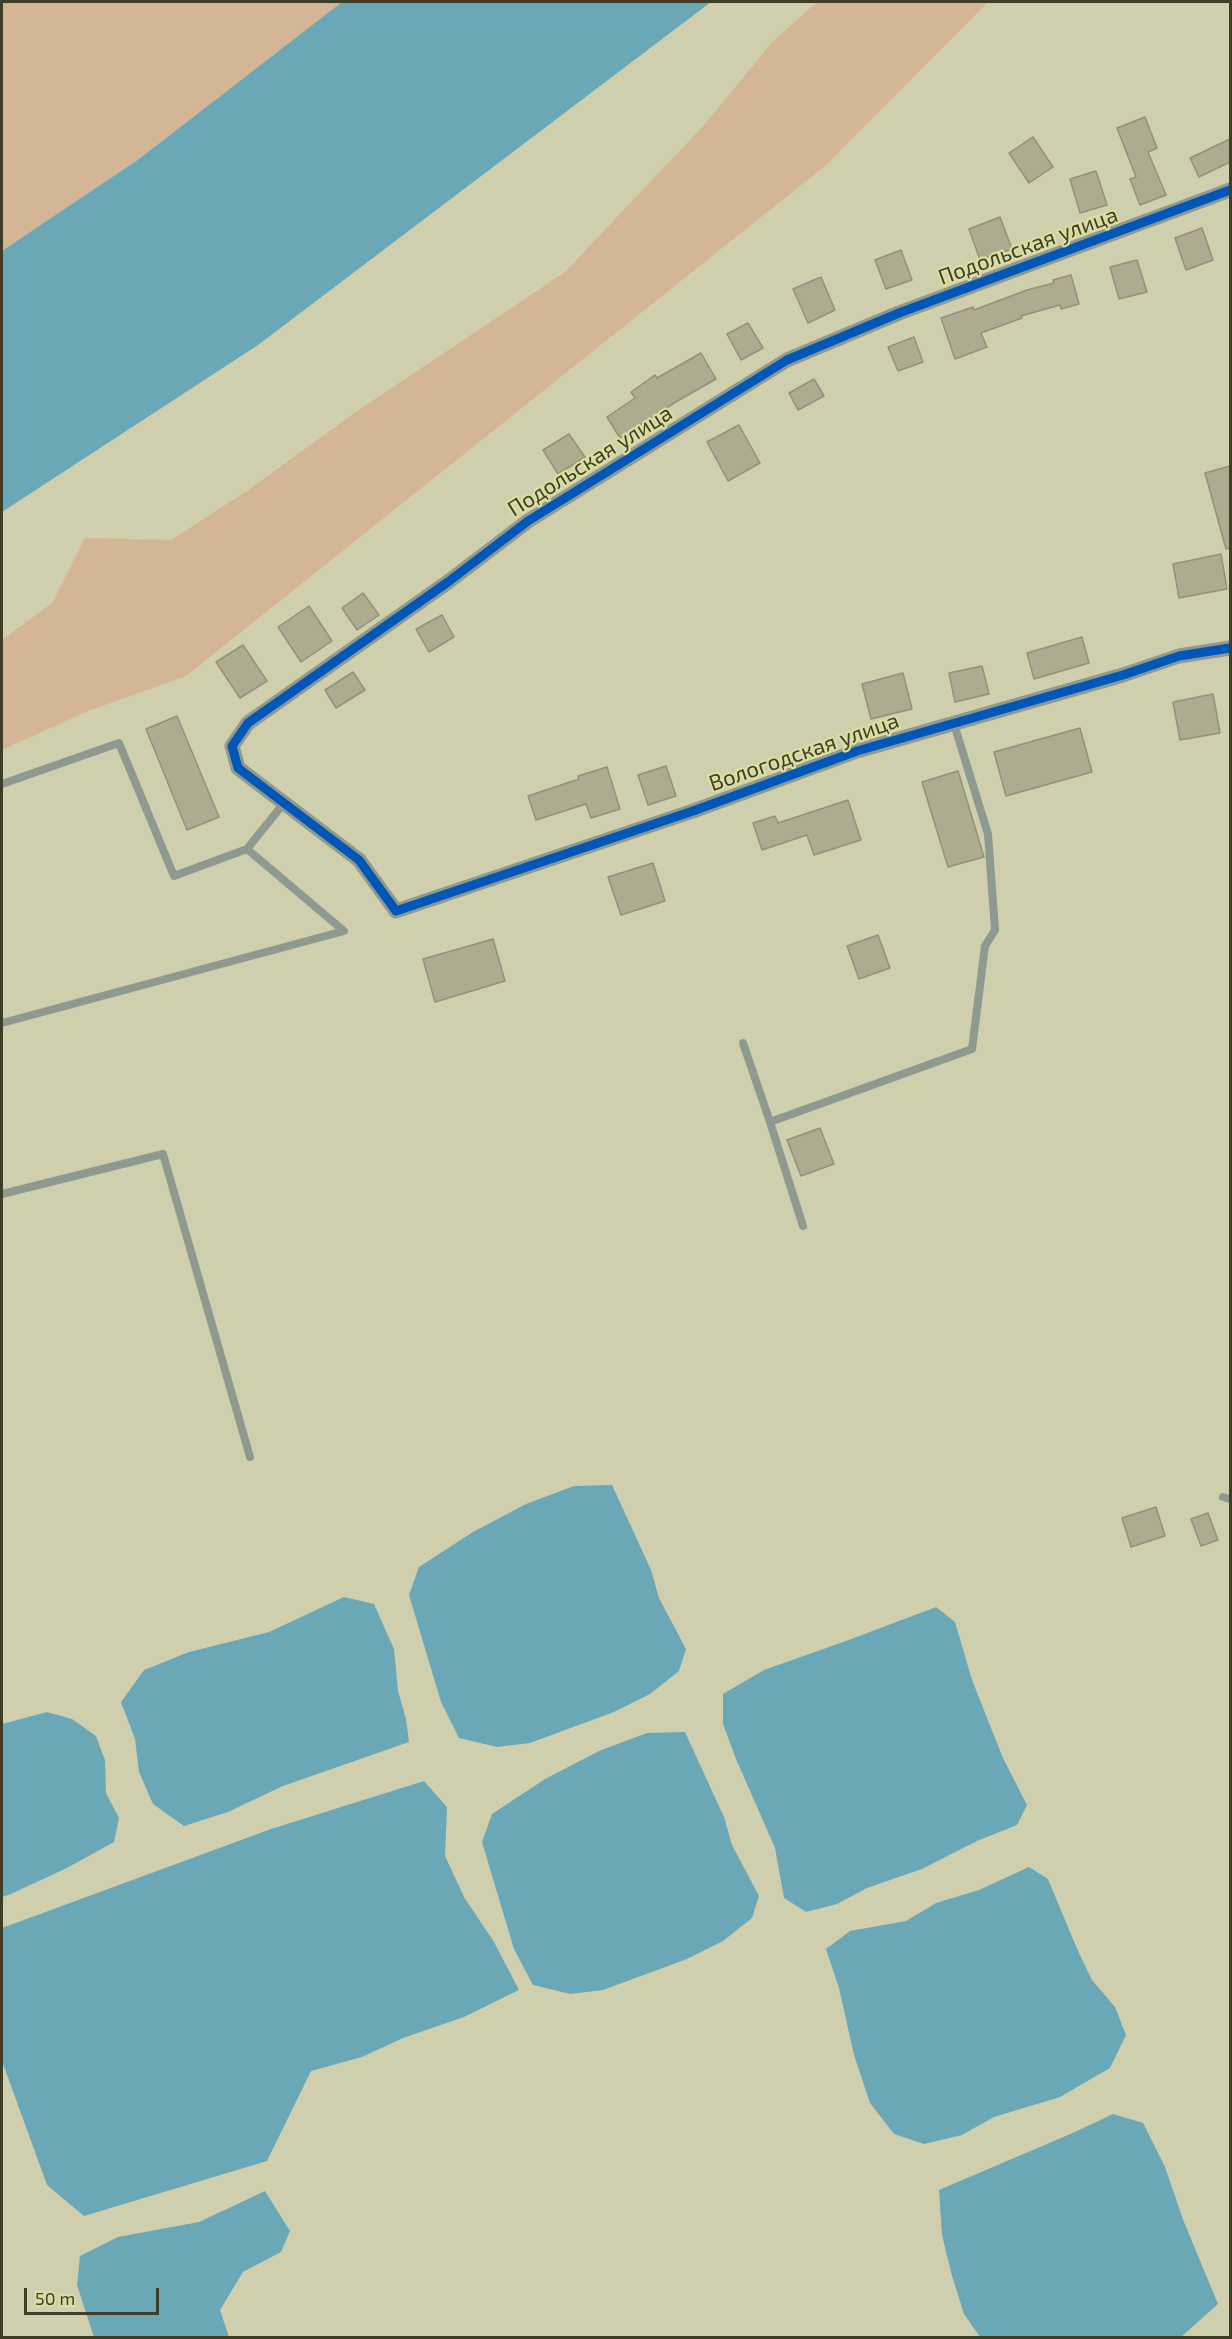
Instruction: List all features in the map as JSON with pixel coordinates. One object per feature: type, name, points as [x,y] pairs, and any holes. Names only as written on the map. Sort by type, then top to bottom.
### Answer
[{"type":"street","name":"Подольская улица","points":[[396,910],[359,860],[238,768],[232,746],[248,723],[448,582],[528,521],[787,360],[899,313],[1230,190]]},
{"type":"street","name":"Вологодская улица","points":[[396,910],[693,811],[857,751],[1179,656],[1230,648]]},
{"type":"lane","points":[[770,1122],[972,1048],[985,946],[995,930],[988,834],[954,724]]},
{"type":"lane","points":[[2,784],[119,743],[174,876],[247,849],[284,803]]},
{"type":"lane","points":[[2,1023],[344,931],[247,849]]},
{"type":"lane","points":[[743,1043],[803,1226]]},
{"type":"lane","points":[[2,1194],[163,1154],[250,1457]]},
{"type":"shaded area","points":[[2,2],[342,2],[139,159],[2,251]]},
{"type":"shaded area","points":[[817,2],[988,2],[825,166],[186,676],[88,711],[2,750],[2,640],[52,603],[85,538],[171,540],[247,491],[360,409],[565,272],[704,125],[773,41]]},
{"type":"water","points":[[342,2],[711,2],[258,345],[2,512],[2,251],[139,159]]},
{"type":"water","points":[[612,1485],[651,1570],[659,1598],[686,1649],[679,1671],[650,1694],[614,1712],[530,1743],[497,1747],[459,1738],[441,1702],[409,1595],[419,1567],[473,1532],[526,1504],[574,1486]]},
{"type":"water","points":[[344,1597],[374,1604],[394,1649],[398,1691],[406,1719],[409,1742],[283,1786],[228,1812],[184,1826],[153,1804],[139,1772],[135,1739],[121,1702],[144,1670],[189,1652],[269,1632]]},
{"type":"water","points":[[936,1607],[955,1622],[972,1680],[1003,1758],[1027,1805],[1017,1825],[977,1841],[922,1869],[867,1888],[837,1904],[806,1912],[784,1898],[775,1848],[723,1724],[723,1694],[764,1670]]},
{"type":"water","points":[[47,1712],[72,1719],[96,1736],[105,1760],[106,1793],[119,1818],[114,1842],[67,1868],[2,1897],[2,1724]]},
{"type":"water","points":[[685,1732],[724,1817],[732,1845],[759,1896],[752,1918],[723,1941],[687,1959],[603,1990],[570,1994],[533,1985],[514,1949],[482,1842],[492,1814],[545,1779],[599,1751],[647,1733]]},
{"type":"water","points":[[424,1781],[447,1807],[445,1856],[464,1897],[494,1942],[519,1990],[464,2017],[403,2038],[362,2057],[311,2071],[267,2161],[84,2216],[47,2185],[2,2061],[2,1928],[271,1829]]},
{"type":"water","points":[[1029,1867],[1048,1879],[1092,1980],[1115,2007],[1126,2035],[1110,2068],[1060,2097],[994,2117],[962,2135],[924,2144],[894,2134],[870,2103],[854,2055],[839,1988],[826,1949],[850,1931],[906,1921],[936,1903],[979,1890]]},
{"type":"water","points":[[1113,2114],[1143,2123],[1165,2167],[1184,2222],[1218,2304],[1181,2337],[980,2337],[964,2314],[952,2276],[942,2235],[939,2190]]},
{"type":"water","points":[[265,2191],[290,2231],[281,2252],[243,2272],[220,2310],[229,2337],[94,2337],[77,2285],[80,2256],[118,2237],[199,2222]]},
{"type":"building","points":[[1145,117],[1157,148],[1148,152],[1166,195],[1140,205],[1130,179],[1136,177],[1117,128]]},
{"type":"building","points":[[1033,137],[1053,167],[1029,183],[1009,153]]},
{"type":"building","points":[[1230,139],[1230,162],[1199,177],[1190,158]]},
{"type":"building","points":[[1096,171],[1107,205],[1080,213],[1070,179]]},
{"type":"building","points":[[1000,217],[1012,249],[980,260],[969,229]]},
{"type":"building","points":[[1202,228],[1213,260],[1186,270],[1175,238]]},
{"type":"building","points":[[901,250],[912,280],[886,289],[875,260]]},
{"type":"building","points":[[1137,260],[1147,292],[1119,299],[1110,267]]},
{"type":"building","points":[[1071,275],[1079,304],[1061,309],[1060,305],[1021,316],[1022,318],[981,333],[987,347],[955,359],[941,318],[973,307],[974,310]]},
{"type":"building","points":[[821,277],[835,310],[808,323],[793,289]]},
{"type":"building","points":[[748,323],[763,348],[741,360],[727,334]]},
{"type":"building","points":[[914,337],[923,362],[898,371],[888,347]]},
{"type":"building","points":[[701,353],[716,379],[620,438],[607,417],[635,398],[631,392],[655,375],[657,378]]},
{"type":"building","points":[[814,379],[824,396],[798,410],[789,393]]},
{"type":"building","points":[[739,425],[760,463],[728,481],[707,442]]},
{"type":"building","points":[[569,434],[585,457],[558,474],[543,450]]},
{"type":"building","points":[[1230,466],[1230,548],[1226,549],[1205,473]]},
{"type":"building","points":[[1221,554],[1227,589],[1179,598],[1173,564]]},
{"type":"building","points":[[363,593],[379,615],[357,630],[342,608]]},
{"type":"building","points":[[309,606],[332,641],[301,662],[278,627]]},
{"type":"building","points":[[442,615],[454,637],[429,652],[416,629]]},
{"type":"building","points":[[1082,637],[1089,663],[1034,679],[1027,653]]},
{"type":"building","points":[[243,645],[267,681],[240,698],[216,662]]},
{"type":"building","points":[[982,666],[989,694],[955,702],[949,673]]},
{"type":"building","points":[[353,672],[365,690],[336,708],[325,690]]},
{"type":"building","points":[[903,673],[912,709],[871,719],[862,684]]},
{"type":"building","points":[[1213,694],[1220,733],[1180,740],[1173,702]]},
{"type":"building","points":[[177,716],[219,817],[187,830],[146,729]]},
{"type":"building","points":[[1080,728],[1092,772],[1006,796],[994,752]]},
{"type":"building","points":[[666,766],[676,796],[648,805],[638,775]]},
{"type":"building","points":[[607,767],[620,809],[591,818],[586,804],[536,820],[528,796]]},
{"type":"building","points":[[958,771],[984,857],[948,867],[922,782]]},
{"type":"building","points":[[848,800],[861,840],[814,855],[807,835],[762,850],[753,823],[775,816],[778,823]]},
{"type":"building","points":[[653,863],[665,901],[621,915],[608,877]]},
{"type":"building","points":[[878,935],[890,968],[859,979],[847,946]]},
{"type":"building","points":[[493,939],[505,981],[435,1002],[423,959]]},
{"type":"building","points":[[820,1128],[834,1164],[801,1176],[787,1140]]},
{"type":"building","points":[[1156,1507],[1165,1536],[1131,1547],[1122,1518]]},
{"type":"building","points":[[1208,1513],[1218,1540],[1201,1546],[1191,1519]]},
{"type":"cycle path","points":[[1230,190],[899,313],[787,360],[528,521],[448,582],[248,723],[232,746],[238,768],[359,860],[396,911],[693,811],[857,751],[1123,675],[1179,656],[1230,648]]}]
